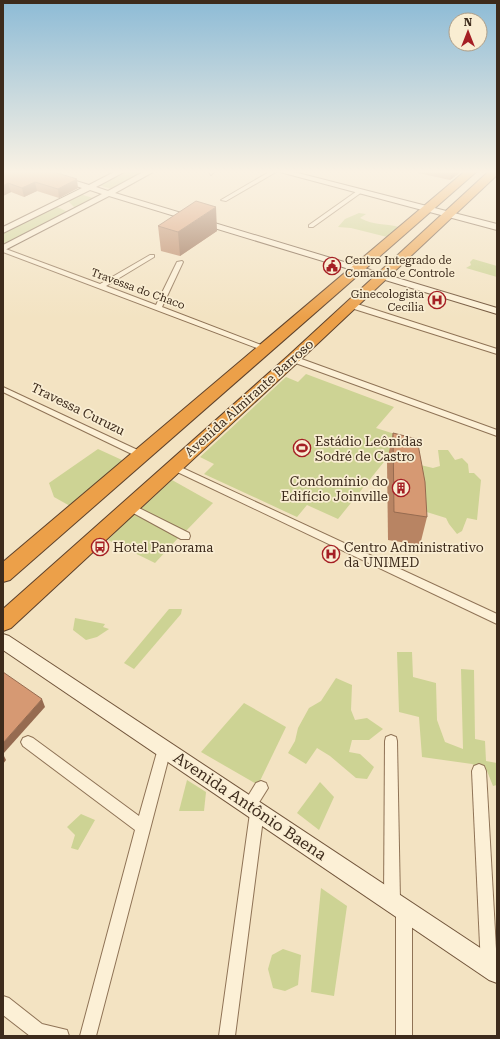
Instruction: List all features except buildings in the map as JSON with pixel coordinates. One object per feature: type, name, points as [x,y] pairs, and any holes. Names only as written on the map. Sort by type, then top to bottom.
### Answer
[{"type":"highway","name":"Avenida Almirante Barroso","points":[[3,574],[414,220]]},
{"type":"highway","name":"Avenida Almirante Barroso","points":[[3,622],[293,359],[441,220]]},
{"type":"street","points":[[3,230],[22,220]]},
{"type":"street","points":[[42,220],[46,222],[55,221]]},
{"type":"street","points":[[196,220],[497,311]]},
{"type":"street","points":[[311,226],[319,220]]},
{"type":"street","points":[[472,220],[497,227]]},
{"type":"street","points":[[3,249],[55,221]]},
{"type":"street","name":"Travessa do Chaco","points":[[3,249],[100,287],[265,348]]},
{"type":"street","points":[[100,287],[152,256]]},
{"type":"street","points":[[158,308],[180,262]]},
{"type":"street","points":[[351,305],[497,352]]},
{"type":"street","points":[[293,359],[497,433]]},
{"type":"street","name":"Travessa Curuzu","points":[[3,388],[141,455]]},
{"type":"street","points":[[174,467],[497,618]]},
{"type":"street","points":[[129,507],[185,536]]},
{"type":"street","name":"Avenida Antônio Baena","points":[[3,641],[493,969]]},
{"type":"street","points":[[391,741],[404,1036]]},
{"type":"street","points":[[28,742],[144,827]]},
{"type":"street","points":[[87,1036],[164,749]]},
{"type":"street","points":[[479,771],[493,969]]},
{"type":"street","points":[[227,1036],[253,809],[261,788]]},
{"type":"street","points":[[3,1004],[38,1032],[61,1036]]},
{"type":"green space","points":[[25,220],[51,220],[3,245],[3,231]]},
{"type":"green space","points":[[344,220],[364,220],[399,227],[398,231],[387,237],[351,228],[338,227]]},
{"type":"green space","points":[[473,259],[497,266],[497,277],[466,268],[471,265],[470,262]]},
{"type":"green space","name":"Estádio Leônidas Sodré de Castro","points":[[306,374],[394,407],[376,428],[404,437],[338,519],[307,505],[297,517],[204,474],[214,464],[200,457],[286,377],[298,382]]},
{"type":"green space","points":[[98,449],[122,460],[119,467],[91,495],[83,493],[70,506],[54,497],[49,483]]},
{"type":"green space","points":[[438,450],[448,450],[455,460],[462,458],[468,464],[469,473],[474,473],[481,480],[477,520],[467,518],[462,531],[457,534],[446,518],[417,509],[412,463],[433,468],[440,466]]},
{"type":"green space","points":[[172,480],[213,503],[184,533],[141,509]]},
{"type":"green space","points":[[135,513],[179,537],[155,563],[108,540]]},
{"type":"green space","points":[[169,609],[182,609],[181,614],[134,669],[124,663]]},
{"type":"green space","points":[[75,618],[105,624],[103,627],[109,629],[97,637],[86,640],[73,630]]},
{"type":"green space","points":[[397,652],[412,652],[413,677],[436,683],[437,720],[445,742],[463,749],[461,669],[474,670],[475,739],[485,741],[486,761],[497,763],[497,785],[493,786],[487,771],[472,764],[422,757],[419,717],[399,712]]},
{"type":"green space","points":[[336,678],[352,685],[351,710],[355,720],[367,718],[383,729],[369,740],[352,740],[349,752],[360,754],[374,767],[367,779],[356,778],[330,756],[317,748],[306,764],[288,753],[295,741],[298,728],[309,708],[321,701]]},
{"type":"green space","points":[[244,703],[286,727],[258,785],[201,752]]},
{"type":"green space","points":[[187,780],[206,792],[204,811],[179,811]]},
{"type":"green space","points":[[320,782],[334,797],[319,830],[297,813]]},
{"type":"green space","points":[[81,814],[95,820],[78,850],[71,848],[75,835],[67,827]]},
{"type":"green space","points":[[321,888],[347,906],[334,996],[311,992]]},
{"type":"green space","points":[[283,949],[301,955],[298,985],[285,991],[273,988],[268,969],[272,955]]},
{"type":"place","name":"Centro Integrado de Comando e Controle","points":[[332,266]]},
{"type":"place","name":"Ginecologista Cecília","points":[[437,300]]},
{"type":"place","name":"Estádio Leônidas Sodré de Castro","points":[[302,448]]},
{"type":"place","name":"Condomínio do Edifício Joinville","points":[[401,488]]},
{"type":"place","name":"Hotel Panorama","points":[[100,547]]},
{"type":"place","name":"Centro Administrativo da UNIMED","points":[[331,554]]}]
